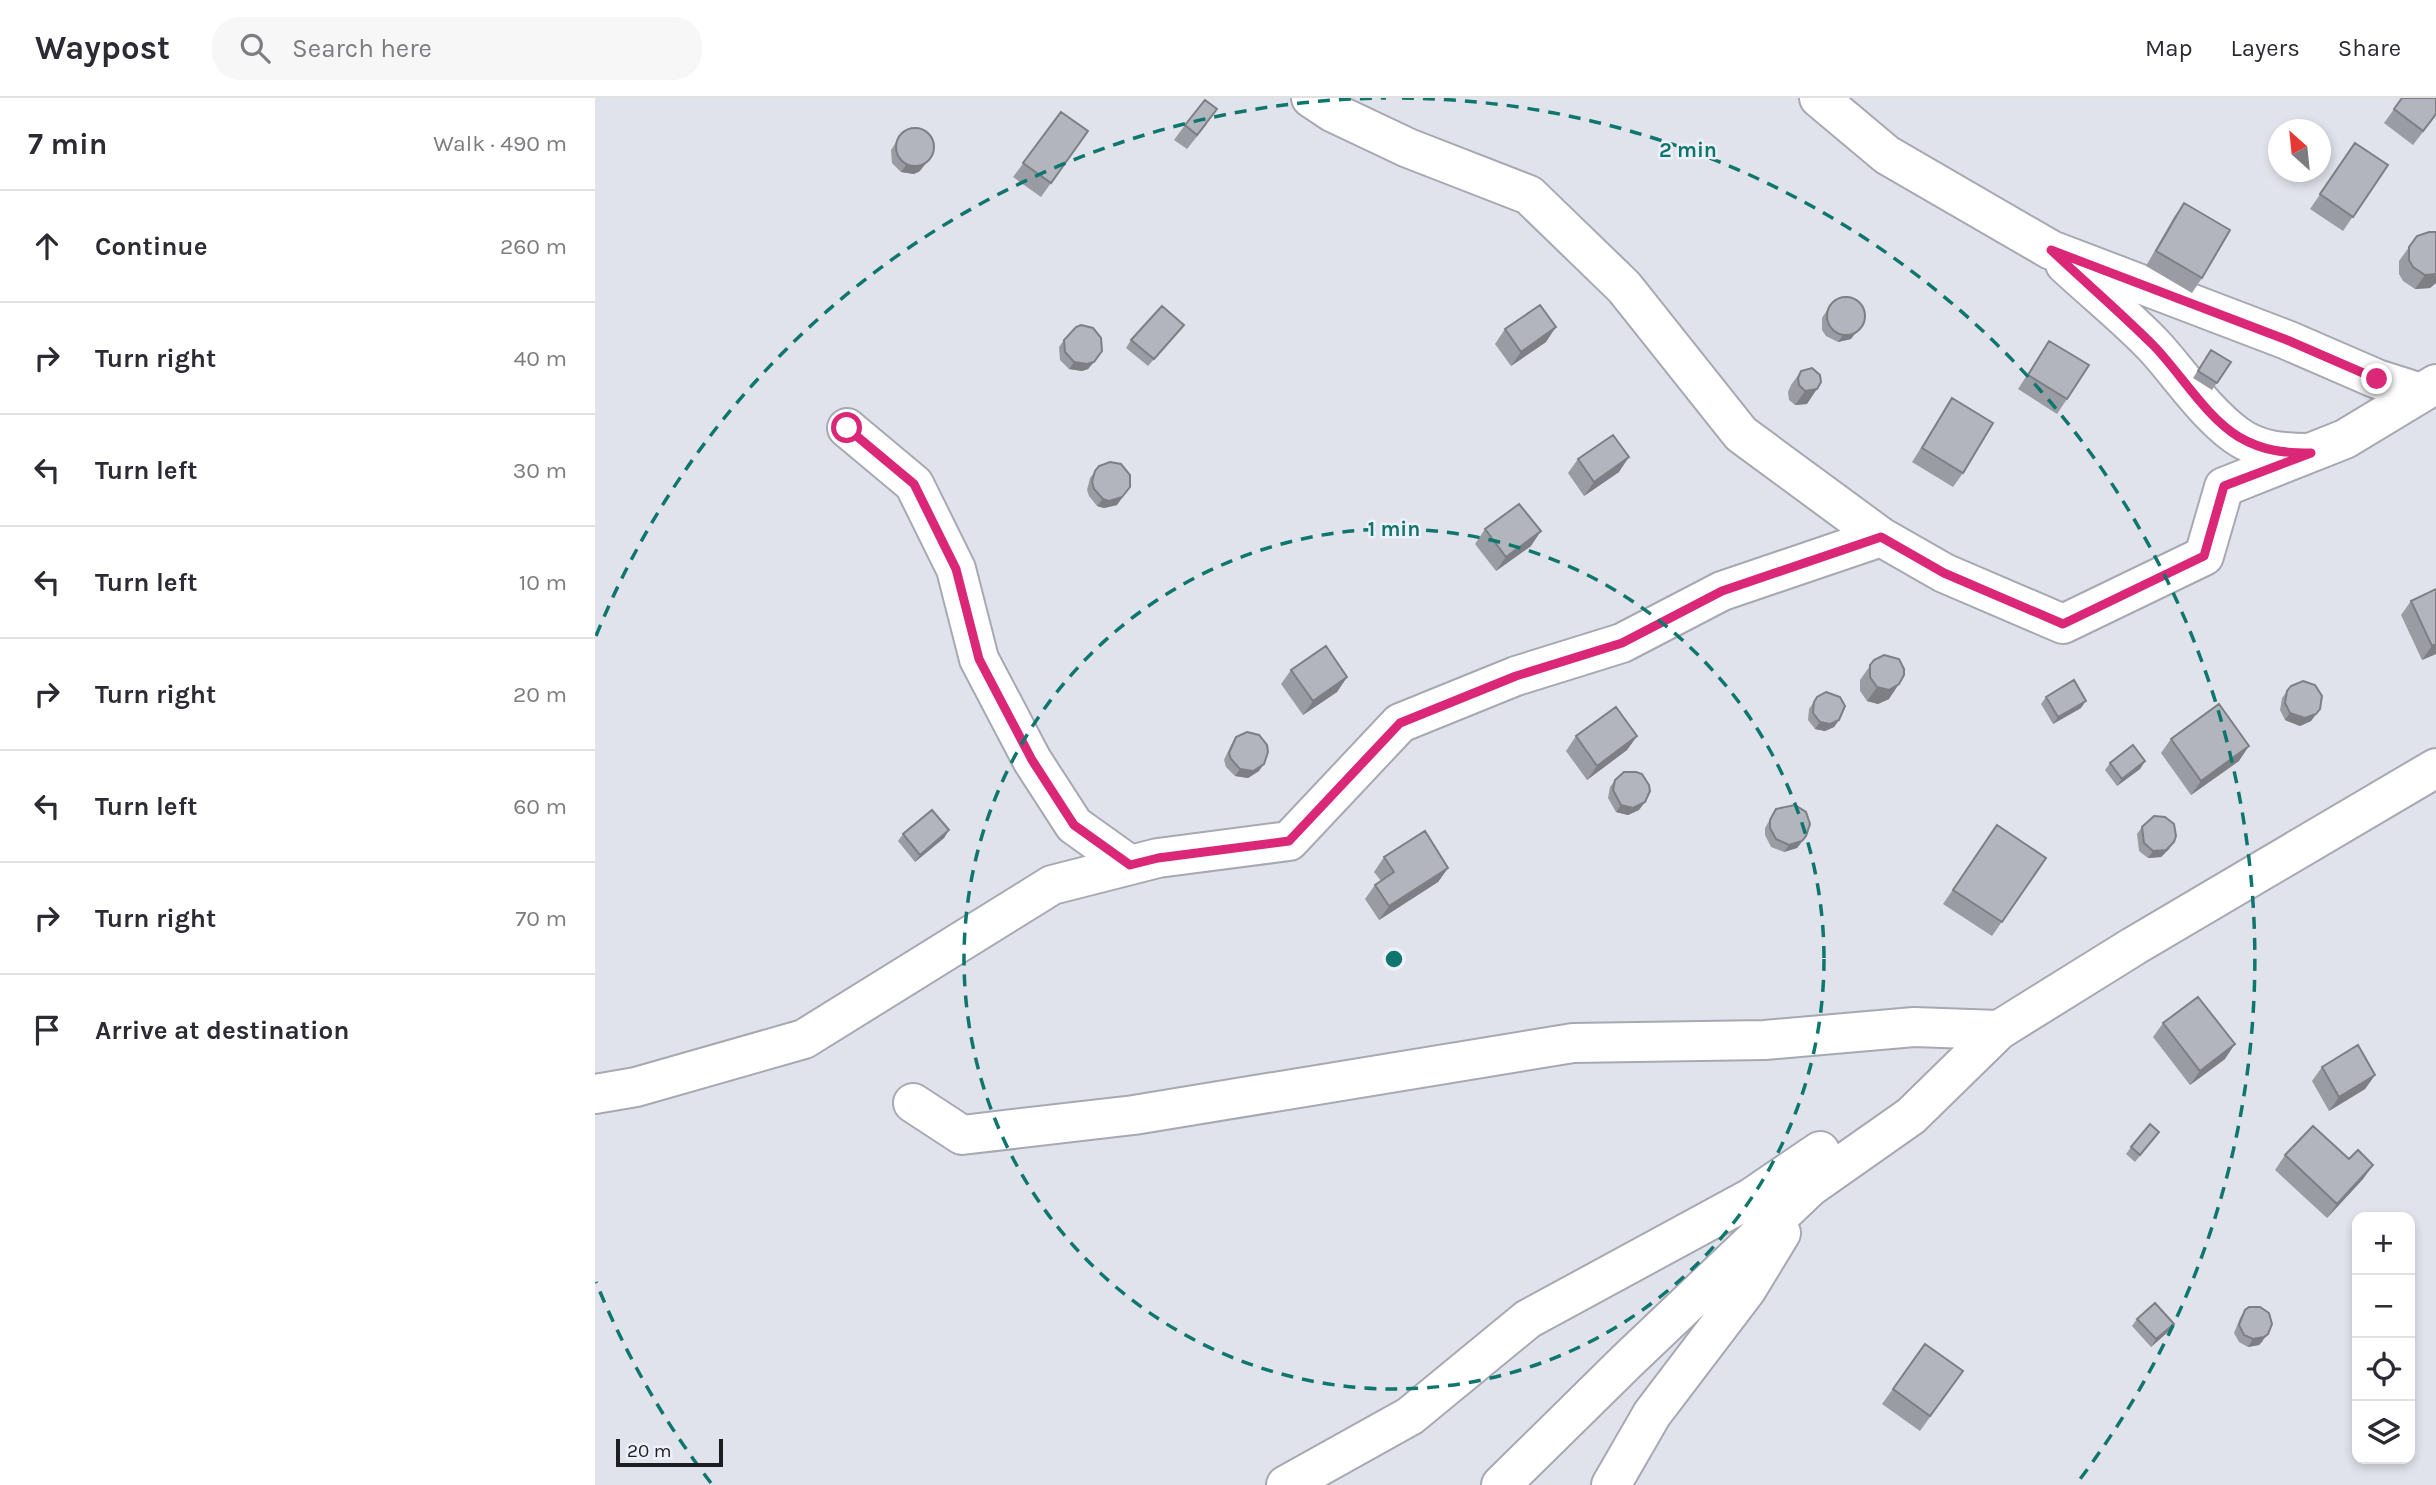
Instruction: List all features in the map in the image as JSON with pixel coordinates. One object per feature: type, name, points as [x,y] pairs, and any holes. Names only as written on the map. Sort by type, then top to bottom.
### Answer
[{"type":"street","points":[[1311,98],[1332,112],[1408,148],[1529,195],[1623,287],[1741,434],[1881,537],[1944,573],[2063,624],[2204,556],[2224,486],[2345,439],[2428,388]]},
{"type":"street","points":[[1819,98],[1887,155],[2051,250],[2287,340],[2377,379],[2428,388]]},
{"type":"street","points":[[2051,250],[2154,347],[2213,414],[2237,436],[2264,450],[2311,453]]},
{"type":"street","points":[[847,428],[914,484],[956,569],[979,659],[1032,760],[1074,825],[1130,865]]},
{"type":"street","points":[[595,1094],[636,1087],[804,1039],[1052,886],[1158,858],[1289,841],[1400,723],[1516,676],[1622,643],[1722,591],[1881,537]]},
{"type":"street","points":[[1286,1485],[1410,1416],[1528,1319],[1751,1198],[1999,1030],[2134,946],[2436,768]]},
{"type":"street","points":[[913,1103],[962,1135],[1135,1115],[1573,1043],[1766,1040],[1914,1027],[1999,1030]]},
{"type":"street","points":[[1501,1485],[1809,1187],[1911,1116],[1999,1030]]},
{"type":"street","points":[[1611,1485],[1652,1414],[1747,1289],[1809,1187]]},
{"type":"building","points":[[2402,98],[2436,98],[2436,114],[2423,131],[2394,109]]},
{"type":"building","points":[[1205,100],[1217,109],[1197,135],[1185,125]]},
{"type":"building","points":[[1061,112],[1088,131],[1051,183],[1023,163]]},
{"type":"building","points":[[915,128],[928,134],[934,147],[928,160],[915,166],[902,160],[896,147],[902,134]]},
{"type":"building","points":[[2355,143],[2388,165],[2353,217],[2320,194],[2331,182],[2331,178]]},
{"type":"building","points":[[2184,203],[2230,230],[2202,278],[2156,251]]},
{"type":"building","points":[[2436,232],[2436,274],[2425,275],[2413,267],[2409,260],[2409,247],[2417,236]]},
{"type":"building","points":[[1846,297],[1859,303],[1865,316],[1859,329],[1846,335],[1833,329],[1827,316],[1833,303]]},
{"type":"building","points":[[1540,305],[1556,327],[1521,352],[1505,329]]},
{"type":"building","points":[[1162,306],[1184,325],[1154,359],[1131,340]]},
{"type":"building","points":[[1081,325],[1093,328],[1101,338],[1102,351],[1094,362],[1087,364],[1074,362],[1065,352],[1064,340]]},
{"type":"building","points":[[2049,341],[2089,365],[2067,399],[2028,375]]},
{"type":"building","points":[[2211,350],[2231,362],[2217,383],[2198,371]]},
{"type":"building","points":[[1812,368],[1820,375],[1821,382],[1817,389],[1805,391],[1799,385],[1798,378],[1801,371]]},
{"type":"building","points":[[1952,398],[1993,423],[1963,473],[1922,448]]},
{"type":"building","points":[[1613,435],[1629,457],[1594,482],[1578,459]]},
{"type":"building","points":[[1110,462],[1121,464],[1130,475],[1130,487],[1122,497],[1109,501],[1103,499],[1094,489],[1092,482],[1099,466]]},
{"type":"building","points":[[1519,504],[1541,531],[1506,557],[1485,529]]},
{"type":"building","points":[[2436,589],[2436,644],[2432,646],[2411,601]]},
{"type":"building","points":[[1326,646],[1347,677],[1313,701],[1291,670]]},
{"type":"building","points":[[1884,655],[1899,659],[1904,669],[1899,684],[1889,690],[1877,687],[1870,677],[1870,665]]},
{"type":"building","points":[[2074,680],[2086,701],[2058,717],[2046,697]]},
{"type":"building","points":[[2303,681],[2315,685],[2322,696],[2320,709],[2316,714],[2305,718],[2290,713],[2285,703],[2287,691],[2291,686]]},
{"type":"building","points":[[1826,692],[1840,697],[1845,706],[1839,720],[1830,724],[1820,722],[1813,713],[1817,697]]},
{"type":"building","points":[[2219,704],[2249,746],[2201,781],[2171,739]]},
{"type":"building","points":[[1616,707],[1637,736],[1597,766],[1576,736]]},
{"type":"building","points":[[1247,732],[1259,735],[1267,745],[1264,764],[1253,771],[1240,769],[1229,753],[1236,737]]},
{"type":"building","points":[[2133,745],[2145,761],[2122,779],[2110,763]]},
{"type":"building","points":[[1624,772],[1642,774],[1649,785],[1650,791],[1645,802],[1633,808],[1621,805],[1613,790],[1615,780]]},
{"type":"building","points":[[1795,805],[1806,812],[1810,824],[1802,841],[1789,845],[1776,839],[1770,828],[1770,820],[1776,809]]},
{"type":"building","points":[[932,810],[949,830],[920,855],[903,834]]},
{"type":"building","points":[[2154,816],[2165,817],[2174,824],[2176,836],[2166,850],[2153,851],[2144,843],[2142,827]]},
{"type":"building","points":[[1997,825],[2046,858],[2002,922],[1953,890]]},
{"type":"building","points":[[1425,831],[1448,868],[1389,906],[1375,885],[1394,872],[1384,857]]},
{"type":"building","points":[[2198,997],[2235,1044],[2200,1071],[2163,1023]]},
{"type":"building","points":[[2358,1045],[2375,1075],[2339,1097],[2322,1067]]},
{"type":"building","points":[[2150,1124],[2159,1132],[2140,1155],[2131,1147]]},
{"type":"building","points":[[2313,1126],[2349,1159],[2358,1150],[2373,1165],[2337,1204],[2285,1155]]},
{"type":"building","points":[[2155,1303],[2174,1324],[2156,1339],[2137,1319]]},
{"type":"building","points":[[2249,1307],[2260,1307],[2269,1313],[2272,1324],[2264,1337],[2253,1339],[2244,1335],[2239,1325]]},
{"type":"building","points":[[1925,1344],[1963,1371],[1930,1416],[1893,1389]]},
{"type":"route","points":[[847,428],[914,484],[956,569],[979,659],[1032,760],[1074,825],[1130,865],[1158,858],[1289,841],[1400,723],[1516,676],[1622,643],[1722,591],[1881,537],[1944,573],[2063,624],[2204,556],[2224,486],[2311,453],[2264,450],[2237,436],[2213,414],[2154,347],[2051,250],[2287,340],[2377,379]]}]
